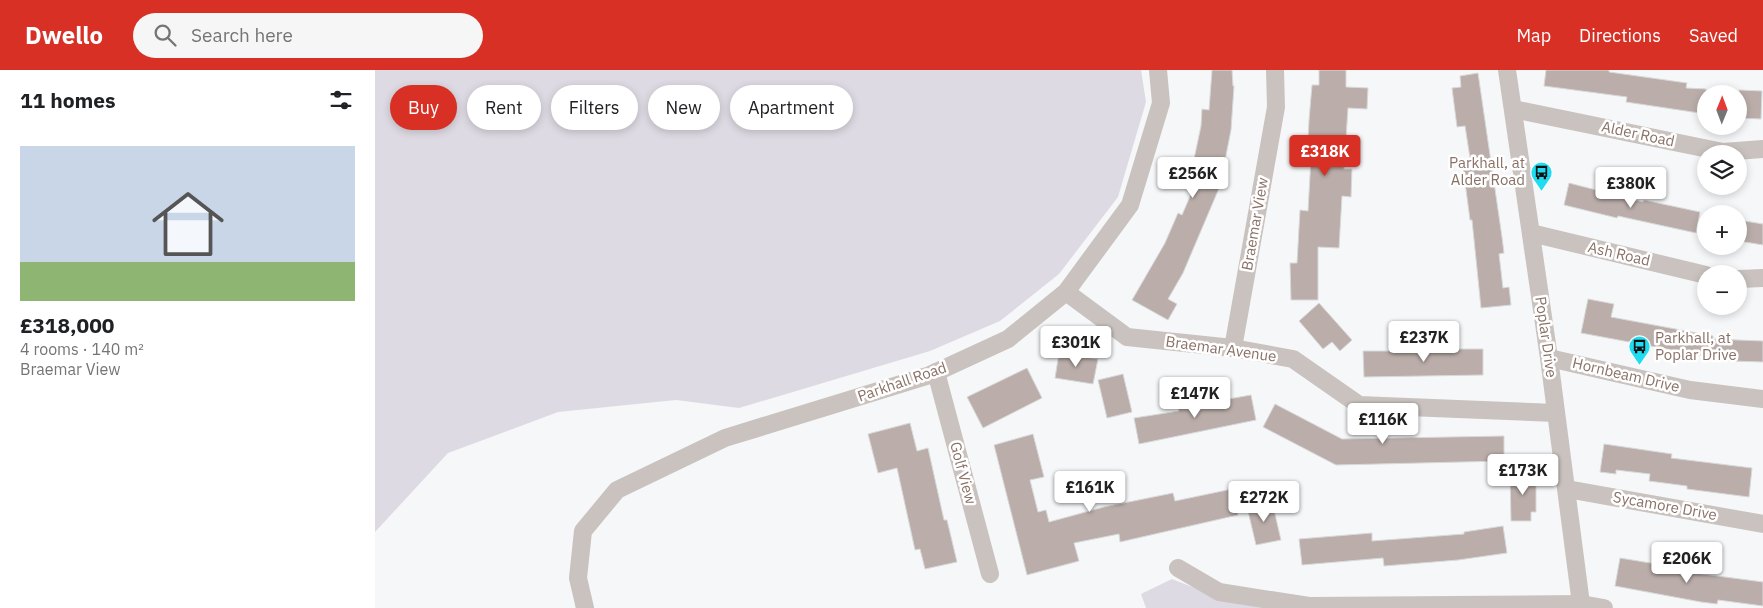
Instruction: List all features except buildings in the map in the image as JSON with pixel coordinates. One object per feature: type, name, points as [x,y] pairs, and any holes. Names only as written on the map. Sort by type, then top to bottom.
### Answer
[{"type":"street","name":"Parkhall Road","points":[[585,608],[577,578],[583,531],[617,490],[725,438],[936,372],[1008,339],[1066,292],[1130,205],[1161,102],[1158,70]]},
{"type":"street","name":"Braemar View","points":[[1233,348],[1276,107],[1275,70]]},
{"type":"street","name":"Poplar Drive","points":[[1507,70],[1549,358],[1581,604]]},
{"type":"street","name":"Alder Road","points":[[1513,109],[1723,152],[1763,149]]},
{"type":"street","name":"Ash Road","points":[[1531,233],[1697,273]]},
{"type":"street","points":[[1747,279],[1763,278]]},
{"type":"street","name":"Braemar Avenue","points":[[1066,292],[1127,337],[1233,348],[1293,359],[1359,405],[1556,413]]},
{"type":"street","name":"Hornbeam Drive","points":[[1549,358],[1690,390],[1763,399]]},
{"type":"street","name":"Golf View","points":[[936,372],[990,574]]},
{"type":"street","name":"Sycamore Drive","points":[[1567,489],[1763,524]]},
{"type":"street","points":[[1178,568],[1219,592],[1309,606],[1581,604],[1603,608]]},
{"type":"shaded area","points":[[375,70],[1141,70],[1146,102],[1118,197],[1059,274],[1000,321],[930,351],[739,408],[676,400],[558,412],[448,453],[375,532]]},
{"type":"shaded area","points":[[1172,579],[1231,602],[1290,608],[1146,608],[1141,594]]},
{"type":"place","name":"Parkhall, at Alder Road","points":[[1541,191]]},
{"type":"place","name":"Parkhall, at Poplar Drive","points":[[1639,366]]}]
